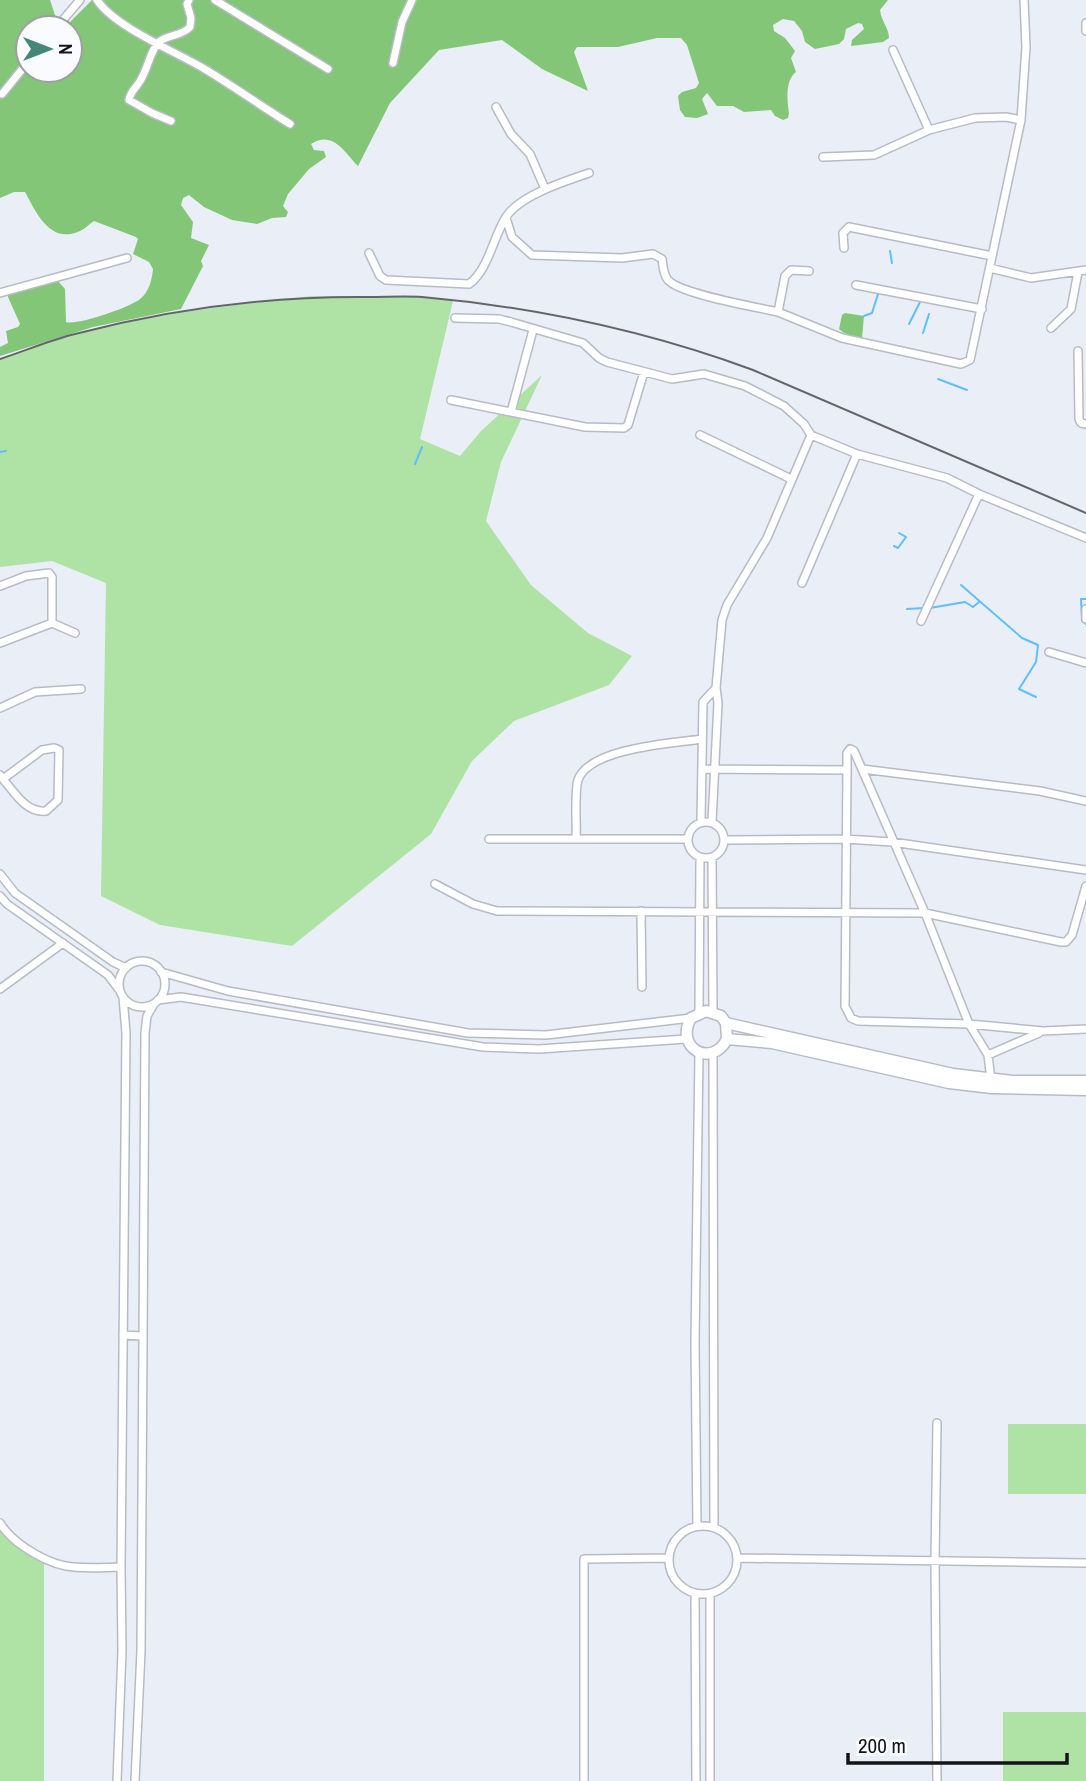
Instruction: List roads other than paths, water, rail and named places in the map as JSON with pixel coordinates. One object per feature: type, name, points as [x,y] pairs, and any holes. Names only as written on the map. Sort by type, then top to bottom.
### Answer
[{"type":"highway","points":[[713,1012],[721,1016],[726,1023],[727,1039],[719,1050],[713,1053],[699,1053],[691,1047],[685,1031],[695,1016],[713,1012]]},
{"type":"highway","points":[[726,1023],[992,1083],[1086,1082]]},
{"type":"highway","points":[[727,1039],[772,1043],[927,1080],[1086,1090]]},
{"type":"street","points":[[97,0],[103,9],[290,124]]},
{"type":"street","points":[[171,121],[129,100],[147,69],[157,43],[168,36],[186,32],[190,27],[191,18],[187,4],[189,0]]},
{"type":"street","points":[[215,0],[328,69]]},
{"type":"street","points":[[393,63],[402,22],[412,0]]},
{"type":"street","points":[[506,218],[512,237],[532,255],[622,258],[653,254],[660,256],[664,274],[674,285],[778,312],[842,338],[965,363],[972,357],[1021,120],[1026,47],[1024,0]]},
{"type":"street","points":[[1086,23],[1086,31]]},
{"type":"street","points":[[893,50],[929,130]]},
{"type":"street","points":[[2,94],[14,79]]},
{"type":"street","points":[[496,107],[511,134],[530,154],[545,189]]},
{"type":"street","points":[[823,157],[874,155],[929,130],[987,117],[1021,120]]},
{"type":"street","points":[[369,253],[380,276],[386,280],[469,284],[475,279],[511,211],[545,189],[589,173]]},
{"type":"street","points":[[844,248],[843,233],[849,227],[992,256]]},
{"type":"street","points":[[0,293],[127,258]]},
{"type":"street","points":[[990,268],[1031,278],[1082,271],[1071,309],[1051,328]]},
{"type":"street","points":[[778,312],[785,276],[791,270],[809,271]]},
{"type":"street","points":[[856,285],[982,309]]},
{"type":"street","points":[[455,318],[499,319],[583,342],[598,358],[672,379],[704,374],[745,386],[784,406],[804,424],[811,435],[857,454],[947,478],[1086,538]]},
{"type":"street","points":[[511,412],[533,330]]},
{"type":"street","points":[[1077,351],[1079,419],[1086,424]]},
{"type":"street","points":[[451,400],[585,427],[624,428],[628,425],[644,372]]},
{"type":"street","points":[[700,435],[791,479]]},
{"type":"street","points":[[712,822],[718,703],[716,688],[722,620],[727,606],[766,538],[811,435]]},
{"type":"street","points":[[802,583],[857,454]]},
{"type":"street","points":[[921,621],[979,494]]},
{"type":"street","points":[[0,586],[26,576],[48,573],[51,577],[52,623]]},
{"type":"street","points":[[1086,609],[1086,619]]},
{"type":"street","points":[[0,643],[52,623],[75,633]]},
{"type":"street","points":[[1049,652],[1086,663]]},
{"type":"street","points":[[701,822],[702,702],[716,688]]},
{"type":"street","points":[[0,708],[35,692],[81,689]]},
{"type":"street","points":[[576,839],[578,781],[583,770],[625,750],[702,739]]},
{"type":"street","points":[[992,1083],[988,1055],[969,1024],[925,913],[854,751],[850,749],[847,753],[845,1006],[851,1018],[858,1021],[969,1024],[1042,1031],[1086,1029]]},
{"type":"street","points":[[42,750],[59,750],[59,794],[54,806],[47,811],[32,810],[2,777],[42,750]]},
{"type":"street","points":[[702,769],[847,770]]},
{"type":"street","points":[[862,769],[1040,790],[1086,801]]},
{"type":"street","points":[[701,822],[712,822],[721,829],[724,840],[721,851],[712,857],[700,857],[691,850],[688,839],[691,829],[701,822]]},
{"type":"street","points":[[724,840],[846,838],[892,842],[1086,870]]},
{"type":"street","points":[[489,839],[688,839]]},
{"type":"street","points":[[161,972],[228,991],[468,1033],[546,1035],[695,1016],[700,857]]},
{"type":"street","points":[[712,857],[713,1012]]},
{"type":"street","points":[[0,874],[15,893],[113,962],[126,968]]},
{"type":"street","points":[[435,884],[473,904],[497,911],[925,913],[1066,942],[1072,934],[1086,886]]},
{"type":"street","points":[[7,904],[15,893]]},
{"type":"street","points":[[0,896],[7,904],[108,975],[134,1006],[141,1007],[181,997],[482,1047],[539,1049],[686,1038]]},
{"type":"street","points":[[641,911],[642,987]]},
{"type":"street","points":[[0,989],[63,943]]},
{"type":"street","points":[[117,1781],[122,1651],[126,1047],[120,978],[126,968],[145,961],[161,972],[165,987],[147,1016],[145,1033],[141,1651],[135,1781]]},
{"type":"street","points":[[988,1055],[1042,1031]]},
{"type":"street","points":[[697,1525],[695,1343],[699,1053]]},
{"type":"street","points":[[713,1053],[714,1527]]},
{"type":"street","points":[[123,1335],[142,1336]]},
{"type":"street","points":[[937,1423],[937,1781]]},
{"type":"street","points":[[0,1523],[20,1544],[55,1565],[72,1568],[121,1567]]},
{"type":"street","points":[[697,1525],[714,1527],[730,1539],[737,1558],[737,1568],[727,1585],[710,1594],[695,1594],[686,1590],[673,1577],[668,1558],[674,1541],[680,1534],[697,1525]]},
{"type":"street","points":[[584,1781],[584,1559],[668,1558]]},
{"type":"street","points":[[737,1558],[1086,1563]]},
{"type":"street","points":[[695,1594],[696,1781]]},
{"type":"street","points":[[710,1594],[710,1781]]},
{"type":"waterway","points":[[890,251],[892,263]]},
{"type":"waterway","points":[[864,316],[872,313],[879,291]]},
{"type":"waterway","points":[[909,324],[921,300]]},
{"type":"waterway","points":[[923,333],[929,314]]},
{"type":"waterway","points":[[938,379],[967,390]]},
{"type":"waterway","points":[[415,464],[422,447]]},
{"type":"waterway","points":[[0,452],[6,451]]},
{"type":"waterway","points":[[894,546],[898,548],[906,537],[899,533]]},
{"type":"waterway","points":[[961,585],[1022,638],[1038,645],[1036,662],[1019,689],[1036,697]]},
{"type":"waterway","points":[[1086,599],[1081,599],[1082,621],[1086,624]]},
{"type":"waterway","points":[[930,608],[965,602],[973,607],[979,602]]},
{"type":"waterway","points":[[907,609],[924,608]]},
{"type":"railway","points":[[0,359],[56,339],[111,325],[221,306],[332,297],[416,297],[464,301],[548,314],[631,332],[713,356],[753,370],[1086,513]]}]
